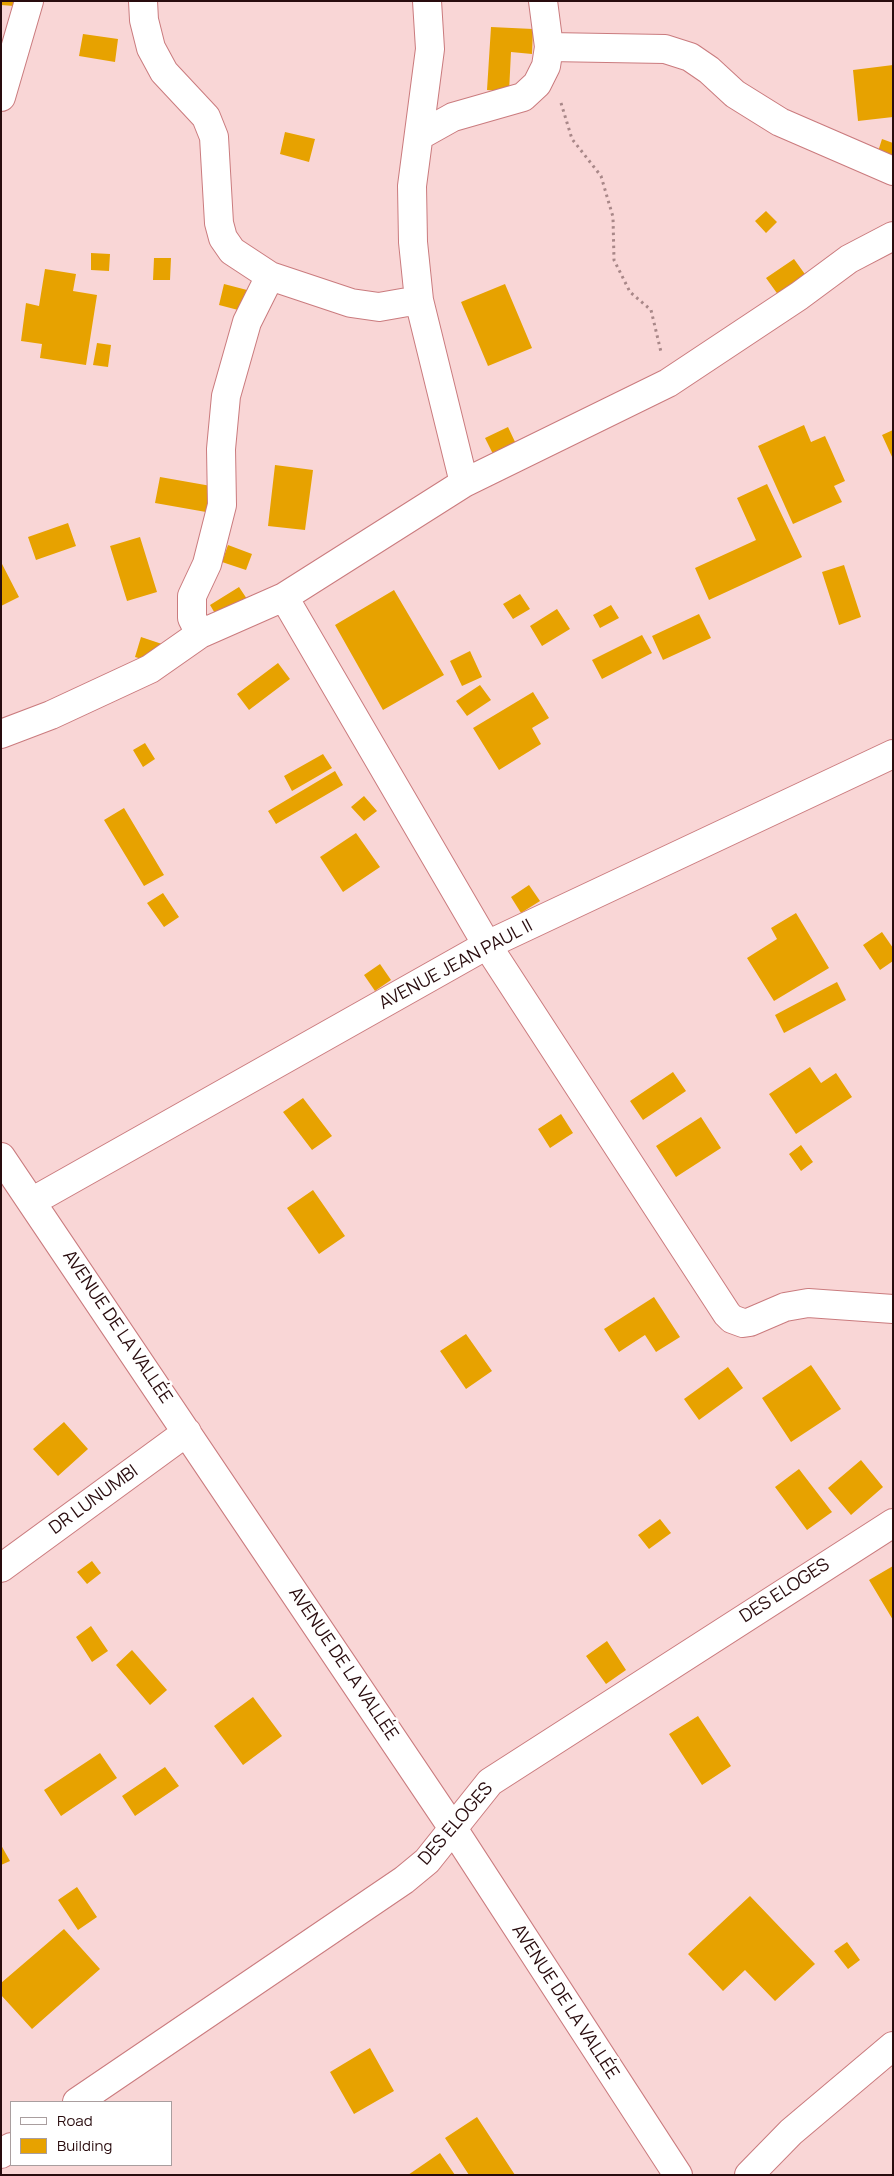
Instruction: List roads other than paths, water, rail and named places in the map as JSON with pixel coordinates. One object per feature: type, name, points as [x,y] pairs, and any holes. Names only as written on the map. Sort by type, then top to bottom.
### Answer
[{"type":"street","points":[[1,97],[29,1]]},
{"type":"street","points":[[144,1],[144,20],[151,48],[164,72],[206,117],[214,137],[218,176],[219,223],[223,238],[232,251],[270,276],[351,303],[379,307],[418,300]]},
{"type":"street","points":[[427,1],[430,48],[412,186],[413,242],[418,300],[464,483]]},
{"type":"street","points":[[419,136],[453,117],[523,97],[537,84],[546,66],[549,48],[543,1]]},
{"type":"street","points":[[549,48],[666,49],[690,56],[709,70],[735,94],[780,122],[893,171]]},
{"type":"street","points":[[1,734],[51,715],[150,669],[200,634],[284,597],[464,483],[668,383],[799,296],[849,259],[893,236]]},
{"type":"street","points":[[200,634],[192,618],[192,596],[207,564],[222,505],[221,448],[226,396],[246,322],[270,276]]},
{"type":"street","points":[[284,597],[487,945],[732,1319],[743,1323],[750,1322],[785,1308],[808,1303],[893,1309]]},
{"type":"street","name":"AVENUE JEAN PAUL II","points":[[32,1200],[487,945],[893,754]]},
{"type":"street","name":"AVENUE DE LA VALLÉE","points":[[1,1157],[32,1200],[454,1830],[678,2175]]},
{"type":"street","name":"DR LUNUMBI","points":[[1,1568],[187,1432]]},
{"type":"street","name":"DES ELOGES","points":[[78,2101],[404,1880],[427,1861],[454,1830],[468,1807],[490,1782],[893,1523]]},
{"type":"street","points":[[749,2175],[791,2132],[893,2046]]}]
